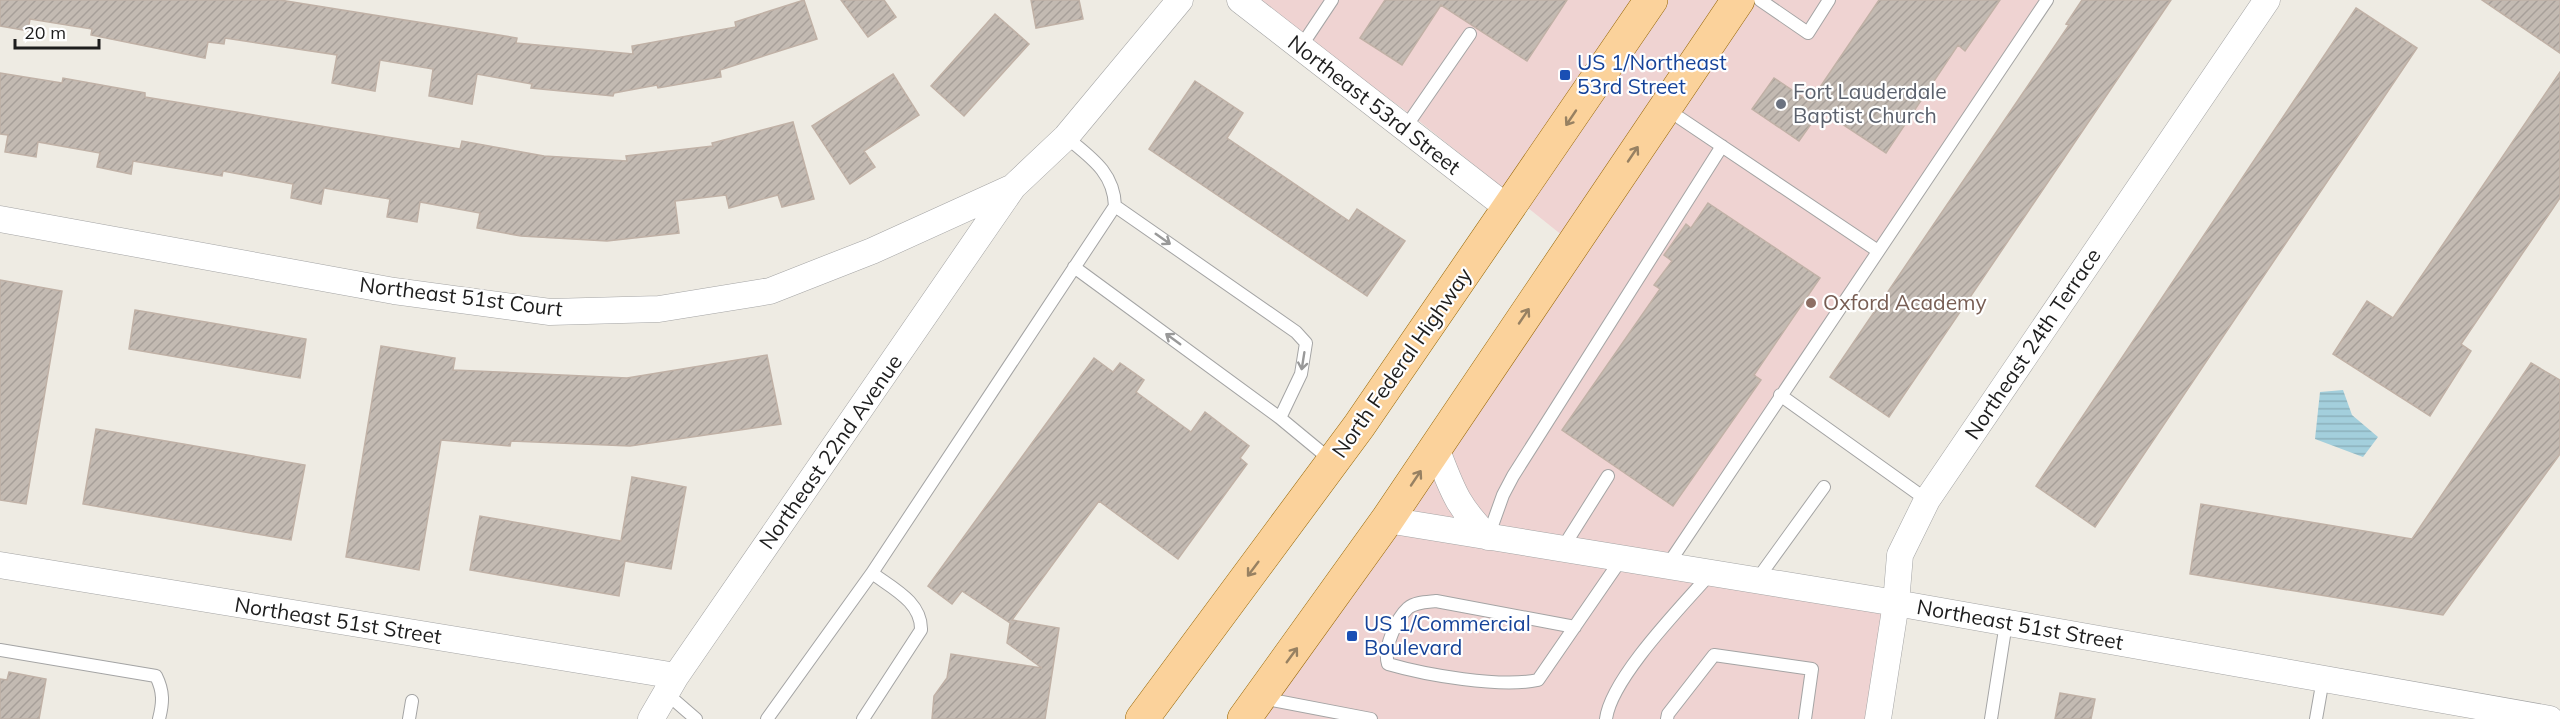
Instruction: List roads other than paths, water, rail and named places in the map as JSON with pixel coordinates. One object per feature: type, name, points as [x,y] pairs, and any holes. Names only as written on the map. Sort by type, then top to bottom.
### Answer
[{"type":"main road","name":"North Federal Highway","points":[[1142,719],[1333,462],[1651,0]]},
{"type":"main road","points":[[1252,708],[1387,520],[1738,0]]},
{"type":"street","name":"Northeast 51st Court","points":[[0,219],[405,293],[550,312],[659,309],[770,291],[872,251],[1013,186],[1066,136],[1180,0]]},
{"type":"street","name":"Northeast 53rd Street","points":[[1240,0],[1509,209]]},
{"type":"street","name":"Northeast 24th Terrace","points":[[1878,719],[1896,603],[1900,555],[1927,500],[2266,0]]},
{"type":"street","name":"Northeast 22nd Avenue","points":[[651,719],[671,685],[1013,186]]},
{"type":"street","points":[[1436,448],[1454,496],[1465,514],[1488,537]]},
{"type":"street","name":"Northeast 51st Street","points":[[1387,520],[1896,603],[2538,718]]},
{"type":"street","name":"Northeast 51st Street","points":[[0,565],[671,685]]},
{"type":"lane","points":[[1300,48],[1332,0]]},
{"type":"lane","points":[[1760,0],[1808,33],[1829,0]]},
{"type":"lane","points":[[1667,566],[2047,0]]},
{"type":"lane","points":[[1405,128],[1470,34]]},
{"type":"lane","points":[[1664,107],[1878,250]]},
{"type":"lane","points":[[767,719],[872,573],[1115,206],[1114,189],[1105,170],[1066,136]]},
{"type":"lane","points":[[1488,537],[1503,495],[1513,476],[1722,146]]},
{"type":"lane","points":[[1115,206],[1296,332],[1306,343],[1301,374],[1280,418]]},
{"type":"lane","points":[[1074,267],[1280,418],[1333,462]]},
{"type":"lane","points":[[1780,395],[1927,500]]},
{"type":"lane","points":[[1562,549],[1608,476]]},
{"type":"lane","points":[[1756,581],[1824,487]]},
{"type":"lane","points":[[1575,627],[1436,601],[1419,603],[1408,608],[1389,640],[1385,655],[1388,664],[1401,668],[1523,683],[1538,680],[1575,627],[1622,558]]},
{"type":"lane","points":[[863,719],[921,630],[917,608],[872,573]]},
{"type":"lane","points":[[1606,719],[1618,691],[1643,650],[1711,573]]},
{"type":"lane","points":[[1990,719],[2006,623]]},
{"type":"lane","points":[[0,650],[156,676],[161,687],[163,701],[159,719]]},
{"type":"lane","points":[[1667,719],[1668,714],[1714,655],[1812,669],[1805,719]]},
{"type":"lane","points":[[2316,719],[2323,679]]},
{"type":"lane","points":[[671,685],[696,719]]},
{"type":"lane","points":[[409,719],[412,701]]},
{"type":"lane","points":[[1252,708],[1371,719]]},
{"type":"water","points":[[2343,390],[2352,415],[2378,437],[2363,457],[2315,439],[2320,392]]},
{"type":"place","name":"US 1/Northeast 53rd Street","points":[[1565,75]]},
{"type":"place","name":"Fort Lauderdale Baptist Church","points":[[1781,104]]},
{"type":"place","name":"Oxford Academy","points":[[1811,303]]},
{"type":"place","name":"US 1/Commercial Boulevard","points":[[1352,636]]}]
